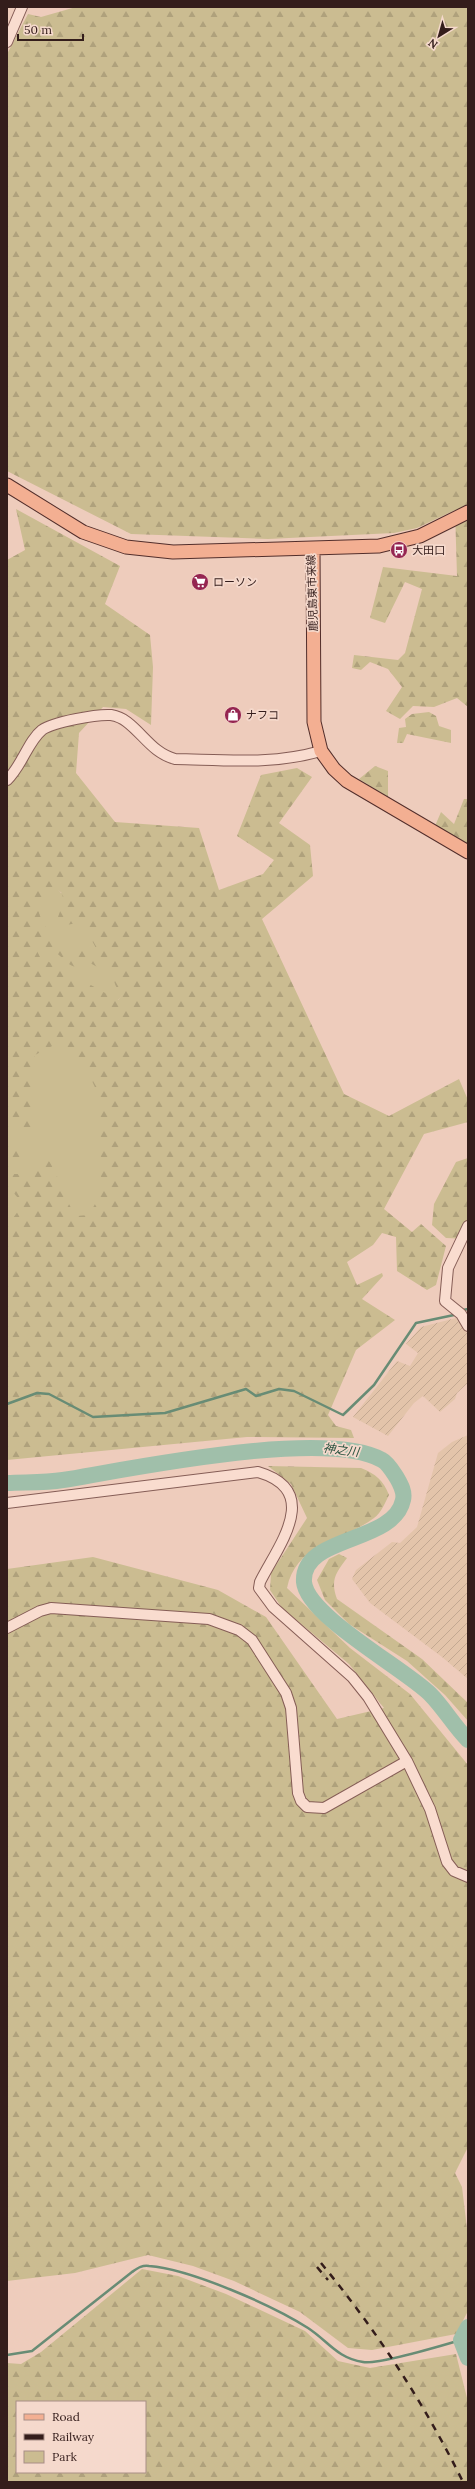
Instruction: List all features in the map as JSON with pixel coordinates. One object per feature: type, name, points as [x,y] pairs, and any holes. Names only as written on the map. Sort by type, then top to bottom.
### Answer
[{"type":"main road","name":"鹿児島東市来線","points":[[7,485],[83,532],[126,547],[173,552],[313,550],[314,722],[321,751],[334,769],[347,781],[468,852]]},
{"type":"main road","points":[[313,550],[379,546],[397,543],[439,528],[468,512]]},
{"type":"street","points":[[7,42],[22,7]]},
{"type":"street","points":[[7,780],[15,772],[42,730],[50,726],[95,716],[120,717],[162,755],[175,759],[260,761],[294,759],[321,751]]},
{"type":"street","points":[[468,1226],[448,1268],[445,1301],[461,1314],[468,1326]]},
{"type":"street","points":[[7,1503],[258,1472],[266,1475],[285,1489],[291,1498],[293,1516],[260,1582],[260,1588],[273,1607],[352,1677],[381,1716],[407,1762],[430,1809],[447,1862],[454,1871],[468,1877]]},
{"type":"street","points":[[7,1628],[40,1611],[51,1608],[209,1619],[239,1630],[252,1640],[286,1693],[291,1708],[298,1793],[300,1802],[307,1807],[324,1808],[407,1762]]},
{"type":"shaded area","points":[[456,1318],[468,1334],[468,1383],[457,1393],[455,1399],[440,1412],[423,1396],[414,1403],[388,1436],[353,1417],[397,1361],[410,1366],[418,1353],[406,1344],[421,1327]]},
{"type":"shaded area","points":[[468,1435],[468,1679],[442,1657],[370,1603],[352,1579],[356,1570],[392,1542],[400,1543],[417,1527],[438,1453],[452,1442]]},
{"type":"green space","points":[[76,7],[468,7],[468,707],[457,698],[434,707],[413,706],[400,719],[386,711],[402,687],[388,669],[370,662],[361,670],[352,668],[354,655],[398,660],[405,653],[422,589],[405,582],[385,623],[370,618],[383,567],[457,576],[455,510],[417,528],[394,533],[268,539],[131,534],[7,471],[7,54],[28,14],[41,17]]},
{"type":"green space","points":[[16,509],[120,566],[105,604],[150,635],[153,667],[151,725],[126,709],[103,707],[79,733],[76,773],[115,822],[199,828],[219,890],[263,874],[274,860],[237,836],[261,775],[297,768],[312,777],[279,823],[310,845],[313,876],[262,919],[344,1094],[389,1116],[459,1079],[468,1100],[468,1122],[424,1134],[384,1209],[412,1232],[421,1224],[446,1246],[436,1285],[427,1290],[397,1271],[396,1237],[382,1233],[373,1245],[347,1262],[357,1285],[382,1273],[383,1276],[362,1299],[395,1320],[356,1350],[328,1415],[336,1426],[351,1430],[354,1438],[247,1437],[7,1460],[7,1218],[13,1218],[19,1210],[18,1198],[12,1191],[7,1191],[7,1139],[15,1139],[23,1149],[20,1161],[9,1170],[12,1174],[18,1174],[26,1181],[35,1176],[34,1162],[46,1156],[76,1216],[89,1215],[101,1193],[100,1098],[85,1066],[56,1044],[35,1055],[31,1130],[7,1128],[7,560],[25,550]],"holes":[[[53,888],[61,892],[64,900],[58,917],[64,925],[76,924],[81,927],[90,937],[101,958],[105,970],[109,966],[115,973],[115,984],[122,995],[118,1000],[40,957],[37,951],[39,947],[47,948],[58,954],[74,967],[80,968],[80,962],[83,959],[99,968],[84,943],[71,949],[56,938],[42,921],[39,908],[45,892]]]},
{"type":"green space","points":[[429,712],[436,716],[439,726],[451,730],[451,743],[407,734],[403,743],[397,743],[399,728],[406,727],[405,719],[412,714]]},
{"type":"green space","points":[[375,766],[388,771],[388,797],[359,779]]},
{"type":"green space","points":[[464,799],[468,799],[468,844],[435,826],[441,812],[454,824]]},
{"type":"green space","points":[[7,850],[30,861],[141,975],[80,1041],[111,1089],[99,1214],[7,1250]]},
{"type":"green space","points":[[468,1158],[468,1239],[446,1238],[432,1225],[434,1204],[456,1162]]},
{"type":"green space","points":[[268,1466],[361,1468],[375,1475],[384,1485],[389,1495],[379,1513],[361,1526],[310,1552],[300,1561],[292,1573],[287,1588],[350,1648],[410,1694],[468,1765],[468,2147],[455,2173],[462,2187],[468,2237],[468,2311],[456,2334],[372,2350],[348,2348],[300,2312],[234,2281],[193,2266],[148,2255],[75,2273],[7,2281],[7,1569],[93,1557],[218,1590],[266,1617],[337,1719],[384,1708],[349,1664],[282,1608],[270,1590],[271,1573],[307,1518],[291,1484]]},
{"type":"green space","points":[[339,1554],[347,1558],[335,1577],[334,1587],[337,1599],[422,1659],[468,1703],[468,1721],[445,1695],[407,1661],[349,1624],[325,1600],[317,1580],[329,1559]]},
{"type":"green space","points":[[142,2269],[178,2276],[226,2294],[305,2331],[338,2361],[370,2368],[456,2354],[468,2402],[468,2482],[7,2482],[7,2363],[21,2364],[41,2352]]},
{"type":"waterway","points":[[463,1310],[468,1309]]},
{"type":"waterway","points":[[7,1404],[37,1393],[49,1394],[93,1417],[165,1413],[246,1389],[256,1396],[279,1389],[294,1391],[343,1415],[374,1385],[416,1323],[454,1315]]},
{"type":"waterway","name":"神之川","points":[[7,1483],[56,1481],[179,1460],[274,1449],[318,1448],[355,1451],[382,1460],[392,1470],[403,1491],[403,1500],[396,1514],[383,1525],[332,1547],[317,1556],[307,1567],[304,1582],[309,1596],[321,1610],[339,1626],[418,1683],[440,1705],[468,1740]]},
{"type":"waterway","points":[[7,2355],[32,2351],[132,2272],[144,2266],[186,2274],[253,2299],[308,2328],[339,2353],[354,2360],[363,2362],[382,2361],[461,2340]]},
{"type":"waterway","name":"神之川","points":[[468,2327],[461,2340],[468,2358]]},
{"type":"railway","points":[[321,2263],[342,2289],[398,2368],[432,2424],[463,2482]]},
{"type":"railway","points":[[317,2267],[328,2280]]},
{"type":"place","name":"大田口","points":[[399,550]]},
{"type":"place","name":"ローソン","points":[[200,582]]},
{"type":"place","name":"ナフコ","points":[[233,715]]}]
